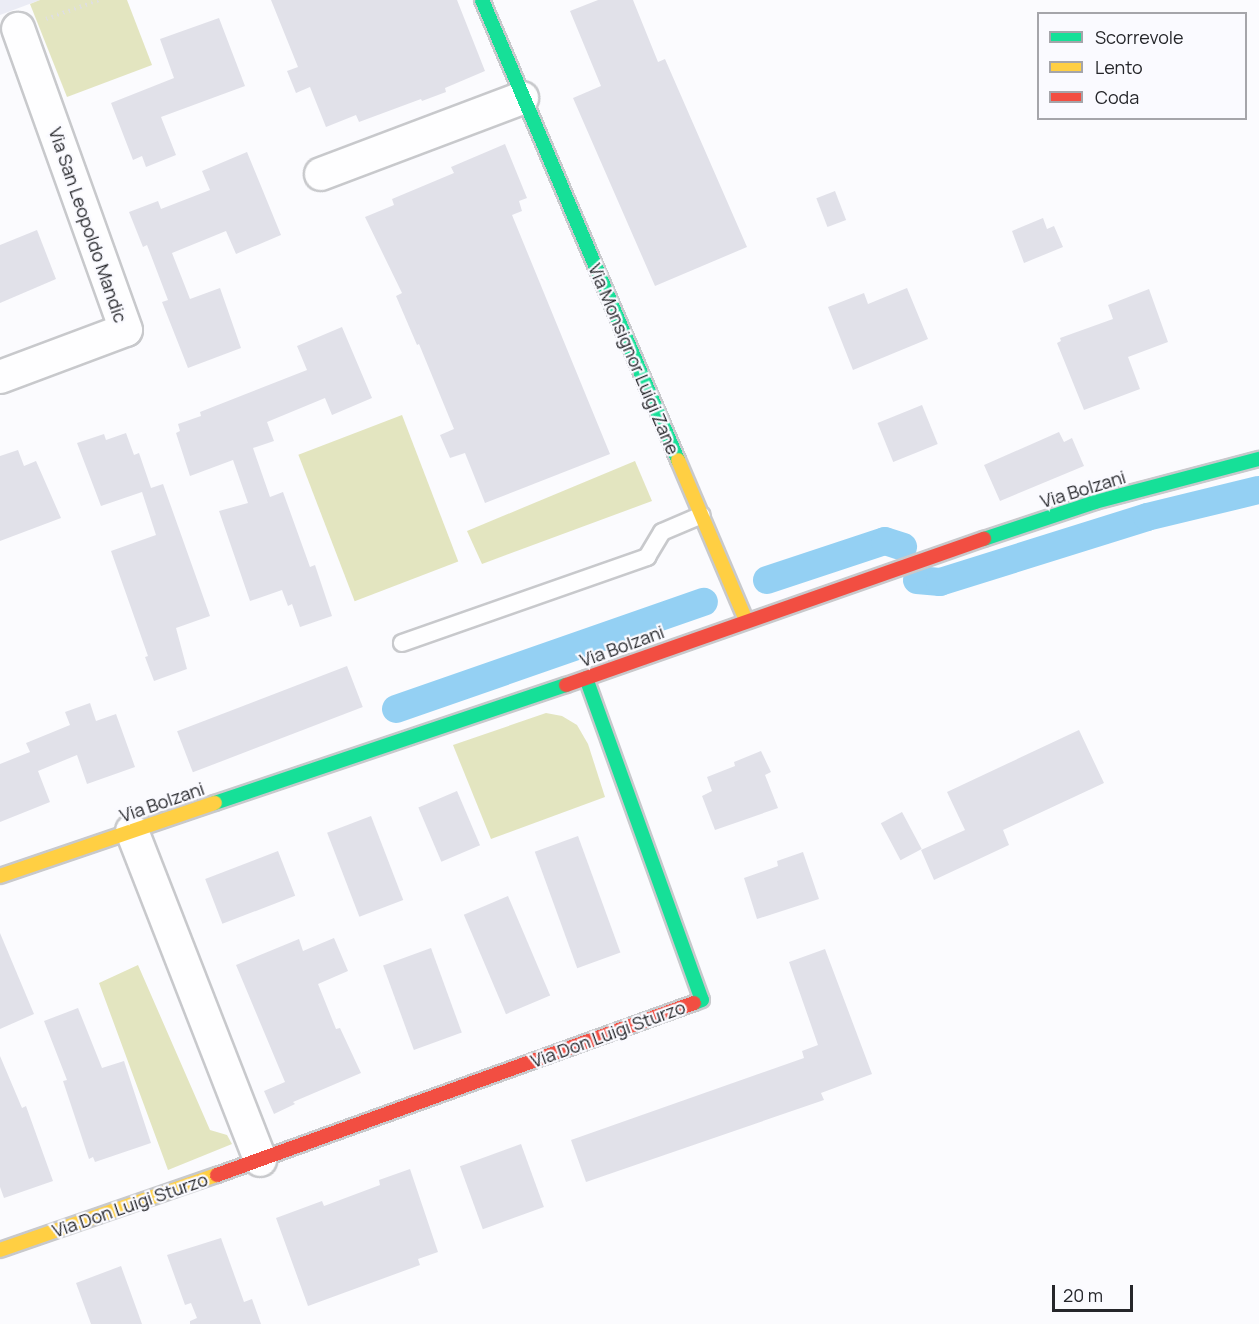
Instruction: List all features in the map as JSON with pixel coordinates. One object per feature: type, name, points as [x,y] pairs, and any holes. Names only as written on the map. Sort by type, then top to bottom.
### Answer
[{"type":"street","name":"Via Monsignor Luigi Zane","points":[[482,0],[746,620]]},
{"type":"street","name":"Via San Leopoldo Mandic","points":[[0,377],[126,330],[18,30]]},
{"type":"street","points":[[321,174],[522,98]]},
{"type":"street","name":"Via Bolzani","points":[[0,876],[586,678],[746,620],[1095,502],[1259,459]]},
{"type":"street","name":"Via Don Luigi Sturzo","points":[[0,1250],[260,1160],[702,1000],[586,678]]},
{"type":"street","points":[[132,831],[260,1160]]},
{"type":"lane","points":[[402,643],[647,557],[662,532],[702,515]]},
{"type":"path","points":[[18,30],[99,0]]},
{"type":"shaded area","points":[[0,0],[40,0],[0,15]]},
{"type":"green space","points":[[40,0],[127,0],[152,65],[67,97],[30,4]]},
{"type":"green space","points":[[402,415],[458,562],[355,601],[298,455]]},
{"type":"green space","points":[[635,461],[652,501],[482,564],[467,531]]},
{"type":"green space","points":[[546,713],[562,716],[577,725],[588,744],[605,797],[491,839],[453,745]]},
{"type":"green space","points":[[138,965],[210,1130],[227,1135],[232,1144],[168,1170],[99,983]]},
{"type":"building","points":[[271,0],[457,0],[485,71],[445,88],[446,92],[422,101],[421,99],[359,122],[356,115],[326,127],[310,87],[296,93],[287,71],[298,67]]},
{"type":"building","points":[[598,0],[633,0],[658,62],[665,59],[747,247],[655,286],[573,98],[601,86],[570,11]]},
{"type":"building","points":[[219,18],[245,86],[161,117],[176,155],[146,167],[142,156],[133,160],[111,103],[174,78],[160,39]]},
{"type":"building","points":[[505,144],[527,198],[519,201],[522,211],[512,215],[610,454],[485,503],[465,453],[450,458],[440,435],[454,429],[419,344],[417,345],[396,296],[402,293],[365,217],[394,205],[392,199],[454,173],[451,167]]},
{"type":"building","points":[[247,152],[281,235],[236,254],[226,231],[172,253],[190,299],[220,288],[241,348],[188,368],[162,302],[168,300],[147,245],[143,247],[129,212],[158,201],[161,209],[210,190],[202,171]]},
{"type":"building","points":[[835,191],[846,220],[827,227],[816,198]]},
{"type":"building","points":[[1043,218],[1047,229],[1054,226],[1063,247],[1024,263],[1012,231]]},
{"type":"building","points":[[37,230],[56,279],[0,303],[0,245]]},
{"type":"building","points":[[907,288],[928,339],[853,370],[828,307],[864,293],[868,304]]},
{"type":"building","points":[[1149,289],[1168,342],[1128,357],[1140,389],[1084,410],[1057,343],[1061,341],[1060,338],[1113,319],[1108,305]]},
{"type":"building","points":[[342,327],[372,398],[332,415],[325,398],[267,422],[274,441],[253,448],[270,497],[283,492],[310,567],[315,565],[332,616],[300,627],[292,604],[288,606],[282,590],[250,601],[219,511],[248,503],[233,460],[190,476],[176,433],[180,431],[178,424],[201,416],[200,412],[307,370],[297,346]]},
{"type":"building","points":[[922,405],[938,444],[893,462],[877,423]]},
{"type":"building","points":[[1059,432],[1064,442],[1072,438],[1084,466],[1000,501],[984,465]]},
{"type":"building","points":[[126,433],[134,455],[139,453],[151,488],[163,484],[210,616],[176,628],[187,669],[154,681],[145,657],[148,656],[111,551],[156,535],[142,492],[101,506],[77,443],[104,434],[106,440]]},
{"type":"building","points":[[18,450],[24,466],[36,461],[61,518],[0,541],[0,456]]},
{"type":"building","points":[[347,666],[363,707],[193,772],[177,731]]},
{"type":"building","points":[[90,703],[96,721],[116,714],[135,767],[87,784],[77,755],[38,771],[50,802],[0,822],[0,764],[30,752],[26,743],[70,725],[65,712]]},
{"type":"building","points":[[1079,730],[1104,783],[1003,830],[1009,845],[934,880],[921,850],[965,830],[947,792]]},
{"type":"building","points":[[761,751],[771,772],[765,775],[778,808],[715,830],[702,796],[712,791],[707,777],[735,766],[734,762]]},
{"type":"building","points":[[457,791],[480,845],[441,862],[418,807]]},
{"type":"building","points":[[902,812],[922,849],[901,860],[881,823]]},
{"type":"building","points":[[371,816],[403,900],[359,917],[327,833]]},
{"type":"building","points":[[578,836],[620,953],[577,968],[535,852]]},
{"type":"building","points":[[278,851],[295,896],[222,924],[205,879]]},
{"type":"building","points":[[803,852],[819,899],[757,919],[744,878],[778,866],[777,861]]},
{"type":"building","points":[[508,896],[550,995],[506,1014],[464,915]]},
{"type":"building","points":[[0,933],[34,1014],[0,1029]]},
{"type":"building","points":[[334,938],[348,971],[318,984],[336,1029],[340,1028],[361,1073],[293,1102],[295,1104],[274,1114],[264,1091],[285,1082],[236,965],[299,939],[303,951]]},
{"type":"building","points":[[431,948],[462,1033],[414,1050],[383,965]]},
{"type":"building","points":[[825,949],[872,1074],[821,1093],[824,1100],[586,1182],[571,1140],[804,1058],[802,1051],[818,1045],[789,962]]},
{"type":"building","points":[[78,1008],[102,1068],[124,1061],[151,1143],[95,1162],[93,1157],[89,1159],[63,1081],[67,1080],[44,1021]]},
{"type":"building","points":[[0,1056],[22,1108],[26,1106],[53,1181],[4,1198],[0,1187]]},
{"type":"building","points":[[521,1144],[544,1207],[483,1229],[460,1166]]},
{"type":"building","points":[[410,1169],[438,1252],[418,1259],[420,1265],[308,1306],[276,1218],[322,1201],[324,1206],[380,1185],[379,1180]]},
{"type":"building","points":[[221,1238],[244,1302],[252,1299],[261,1324],[190,1324],[190,1321],[197,1318],[191,1303],[185,1305],[167,1255]]},
{"type":"building","points":[[121,1266],[142,1324],[91,1324],[76,1283]]},
{"type":"waterway","points":[[917,580],[940,582],[1147,517],[1259,490]]},
{"type":"waterway","points":[[767,580],[885,541],[903,547]]},
{"type":"waterway","points":[[396,709],[704,602]]},
{"type":"traffic: fast","points":[[482,0],[678,460]]},
{"type":"traffic: fast","points":[[984,539],[1095,502],[1259,459]]},
{"type":"traffic: fast","points":[[586,678],[702,1000],[694,1003]]},
{"type":"traffic: fast","points":[[215,803],[566,685]]},
{"type":"traffic: slow","points":[[678,460],[746,620]]},
{"type":"traffic: slow","points":[[0,876],[215,803]]},
{"type":"traffic: slow","points":[[0,1250],[217,1175]]},
{"type":"traffic: jam","points":[[566,685],[984,539]]},
{"type":"traffic: jam","points":[[217,1175],[694,1003]]}]
